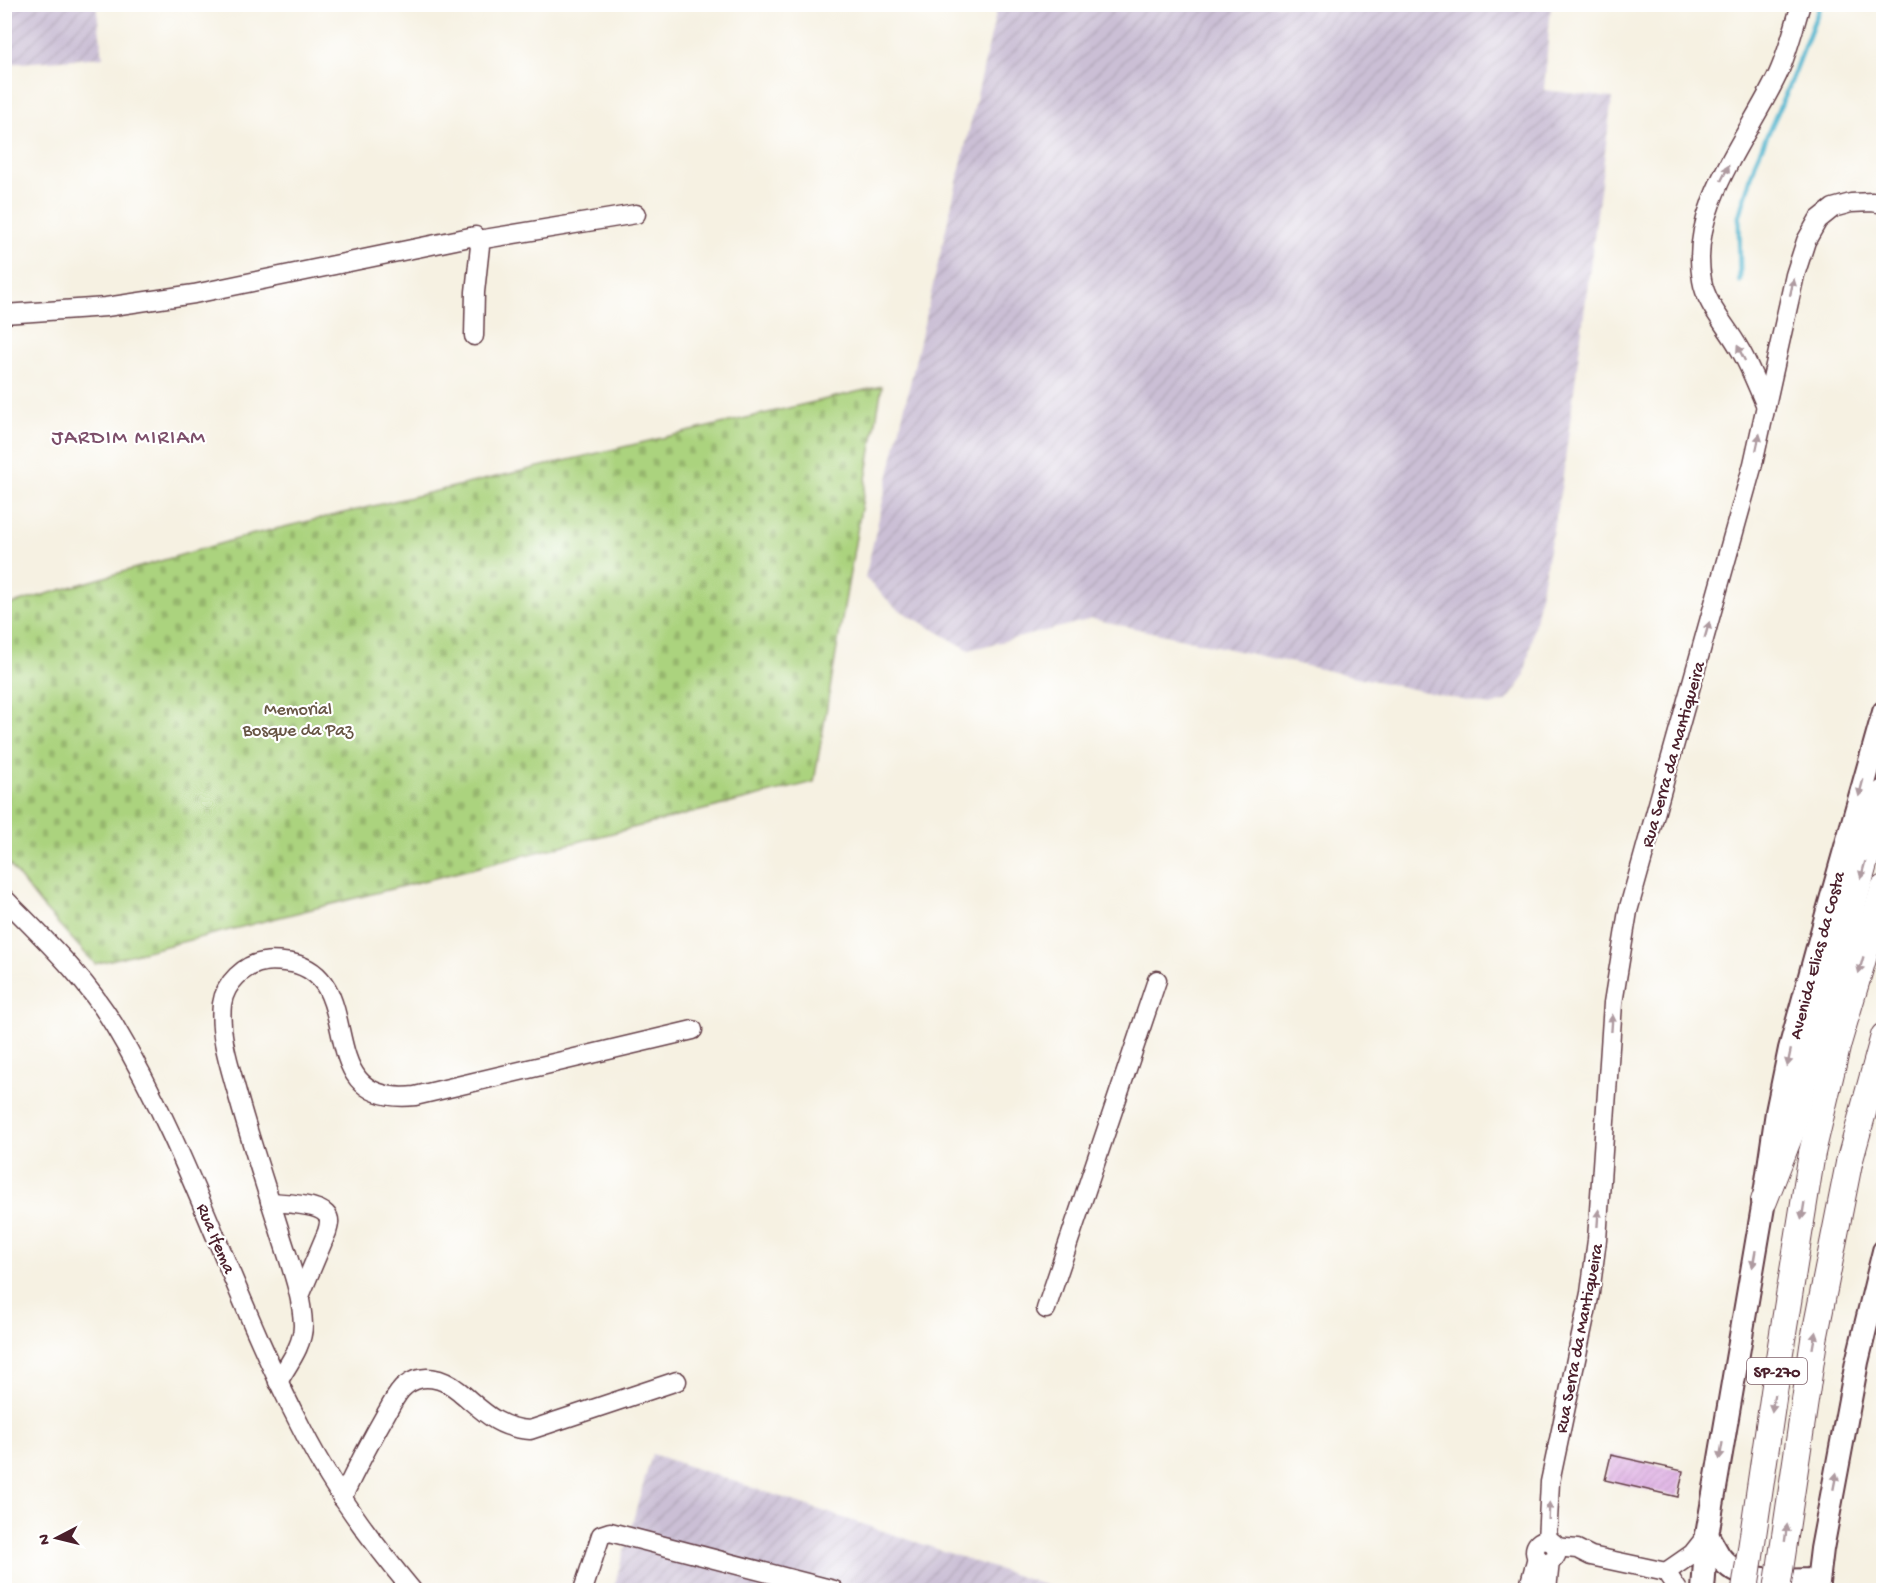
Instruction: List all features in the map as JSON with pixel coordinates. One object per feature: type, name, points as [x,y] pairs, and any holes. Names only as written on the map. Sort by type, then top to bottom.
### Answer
[{"type":"highway","points":[[1764,1201],[1791,1132],[1803,1081],[1884,794]]},
{"type":"highway","name":"SP-270","points":[[1746,1590],[1779,1358],[1812,1153],[1838,1043],[1884,888]]},
{"type":"highway","name":"SP-270","points":[[1777,1590],[1814,1340],[1848,1162],[1884,1036]]},
{"type":"main road","name":"Avenida Elias da Costa","points":[[1703,1590],[1707,1535],[1777,1113],[1790,1049],[1884,712]]},
{"type":"main road","points":[[1707,1535],[1720,1557],[1738,1572],[1769,1580],[1817,1585],[1857,1362],[1883,1258]]},
{"type":"street","points":[[1766,406],[1740,349],[1712,305],[1702,281],[1701,250],[1707,213],[1741,140],[1779,72],[1801,4]]},
{"type":"street","name":"Rua Serra da Mantiqueira","points":[[1547,1590],[1550,1482],[1590,1293],[1597,1240],[1613,1003],[1628,910],[1754,464],[1795,275],[1806,242],[1818,220],[1833,208],[1851,202],[1884,204]]},
{"type":"street","points":[[478,240],[636,214]]},
{"type":"street","points":[[4,314],[106,307],[194,294],[475,236],[480,246],[475,292],[474,336]]},
{"type":"street","name":"Rua Ifema","points":[[4,898],[83,980],[113,1024],[160,1107],[278,1382],[303,1432],[342,1498],[412,1590]]},
{"type":"street","points":[[278,1382],[300,1345],[303,1326],[300,1296],[250,1139],[226,1054],[222,1001],[232,980],[247,968],[264,962],[306,966],[320,977],[332,995],[348,1063],[360,1082],[374,1092],[398,1098],[415,1096],[693,1030]]},
{"type":"street","points":[[1046,1309],[1157,980]]},
{"type":"street","points":[[270,1202],[314,1207],[325,1212],[330,1221],[300,1296]]},
{"type":"street","points":[[342,1498],[370,1441],[395,1398],[404,1386],[418,1378],[443,1381],[502,1425],[530,1430],[677,1381]]},
{"type":"street","points":[[583,1590],[602,1535],[610,1532],[834,1590]]},
{"type":"street","points":[[1666,1572],[1692,1554],[1707,1535]]},
{"type":"street","points":[[1548,1553],[1576,1560],[1591,1556],[1666,1572],[1678,1590]]},
{"type":"street","name":"Rua Serra da Mantiqueira","points":[[1528,1590],[1548,1553]]},
{"type":"shaded area","points":[[5,4],[96,5],[103,57],[5,64]]},
{"type":"shaded area","points":[[998,5],[1551,5],[1544,90],[1612,98],[1562,483],[1524,678],[1507,701],[1490,706],[1092,619],[969,650],[896,608],[865,578]]},
{"type":"shaded area","points":[[652,1454],[1060,1590],[613,1590]]},
{"type":"green space","name":"Memorial Bosque da Paz","points":[[882,386],[814,782],[95,964],[42,906],[5,859],[5,606],[250,535]]},
{"type":"building","points":[[1611,1455],[1683,1471],[1678,1497],[1605,1480]]},
{"type":"waterway","points":[[1740,281],[1739,217],[1756,160],[1788,89],[1821,4]]},
{"type":"district","name":"JARDIM MIRIAM","points":[[129,436]]}]
